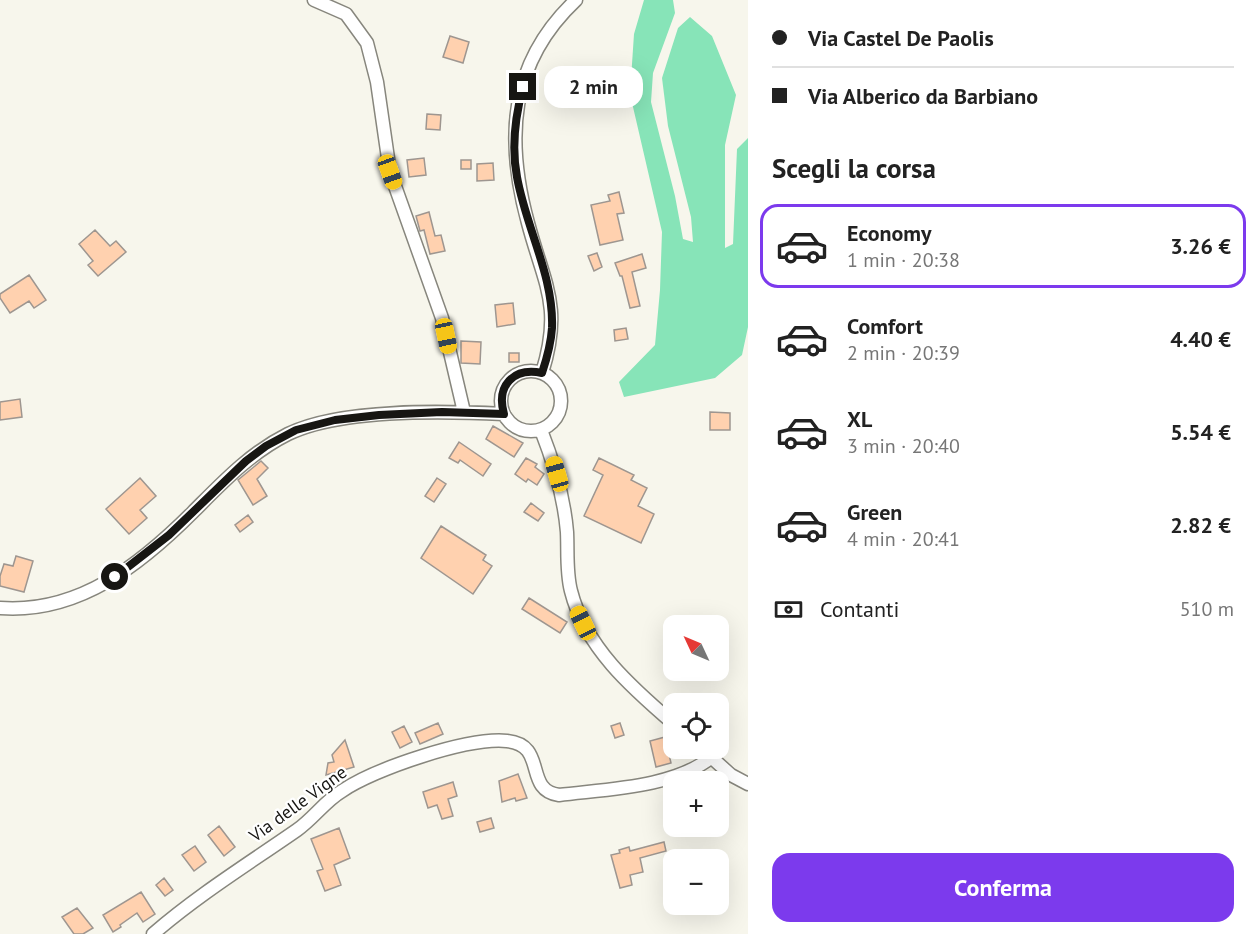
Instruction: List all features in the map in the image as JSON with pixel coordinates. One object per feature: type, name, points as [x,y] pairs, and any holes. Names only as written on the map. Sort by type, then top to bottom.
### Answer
[{"type":"street","points":[[314,0],[346,14],[367,43],[377,82],[390,172],[442,318],[464,412]]},
{"type":"street","points":[[542,373],[551,336],[551,306],[547,280],[528,224],[516,176],[515,119],[527,70],[547,35],[576,0]]},
{"type":"street","points":[[522,372],[542,373],[557,384],[562,402],[555,419],[541,430],[523,430],[509,421],[504,414],[501,404],[502,394],[513,377],[522,372]]},
{"type":"street","points":[[0,608],[27,608],[57,603],[100,587],[169,535],[246,461],[266,446],[296,430],[315,424],[357,417],[464,412],[504,414]]},
{"type":"street","points":[[541,430],[560,486],[567,534],[569,579],[578,612],[594,641],[612,665],[663,714]]},
{"type":"street","name":"Via delle Vigne","points":[[153,934],[202,895],[299,828],[349,786],[400,765],[451,748],[496,741],[507,741],[519,745],[532,758],[542,788],[549,793],[559,795],[635,786],[698,768],[709,759]]},
{"type":"street","points":[[715,759],[742,776],[748,784]]},
{"type":"green space","points":[[644,0],[673,0],[675,13],[653,73],[651,102],[675,196],[683,239],[693,242],[691,217],[668,126],[662,78],[678,28],[690,17],[712,36],[736,95],[725,145],[725,248],[733,244],[737,149],[748,138],[748,327],[742,355],[715,378],[624,397],[619,382],[655,345],[660,290],[662,232],[630,94],[634,34]]},
{"type":"building","points":[[450,36],[469,42],[463,63],[443,57]]},
{"type":"building","points":[[605,78],[624,83],[618,106],[599,102]]},
{"type":"building","points":[[427,114],[441,115],[440,130],[426,129]]},
{"type":"building","points":[[424,158],[426,175],[409,177],[407,160]]},
{"type":"building","points":[[461,160],[471,160],[471,169],[461,169]]},
{"type":"building","points":[[493,163],[494,180],[477,181],[477,164]]},
{"type":"building","points":[[619,192],[624,213],[617,214],[623,240],[600,245],[591,205],[610,201],[608,195]]},
{"type":"building","points":[[429,212],[435,236],[441,235],[445,251],[430,254],[424,230],[420,231],[416,216]]},
{"type":"building","points":[[95,230],[110,246],[116,241],[126,252],[98,276],[88,265],[93,261],[79,244]]},
{"type":"building","points":[[597,253],[602,267],[594,271],[588,256]]},
{"type":"building","points":[[642,254],[646,268],[632,272],[640,306],[630,308],[622,276],[615,263]]},
{"type":"building","points":[[29,275],[46,300],[34,308],[29,301],[10,313],[0,298],[0,294]]},
{"type":"building","points":[[513,303],[515,324],[497,327],[495,305]]},
{"type":"building","points":[[626,328],[628,339],[615,341],[614,330]]},
{"type":"building","points":[[461,341],[481,342],[480,364],[461,363]]},
{"type":"building","points":[[509,353],[519,353],[519,362],[509,362]]},
{"type":"building","points":[[20,399],[22,417],[0,420],[0,402]]},
{"type":"building","points":[[710,412],[730,413],[730,430],[710,430]]},
{"type":"building","points":[[493,426],[523,443],[514,457],[486,439]]},
{"type":"building","points":[[459,442],[491,464],[483,476],[460,460],[458,463],[449,458]]},
{"type":"building","points":[[526,458],[537,464],[535,467],[544,474],[537,485],[528,479],[526,482],[515,474]]},
{"type":"building","points":[[599,458],[634,475],[631,480],[647,488],[638,506],[654,514],[641,543],[584,516],[603,475],[593,470]]},
{"type":"building","points":[[261,461],[268,468],[257,479],[267,496],[253,505],[238,480]]},
{"type":"building","points":[[140,478],[156,496],[140,510],[147,518],[129,534],[106,509]]},
{"type":"building","points":[[437,478],[446,484],[434,502],[425,496]]},
{"type":"building","points":[[531,503],[544,513],[538,521],[524,512]]},
{"type":"building","points":[[248,515],[253,522],[240,532],[235,525]]},
{"type":"building","points":[[441,526],[486,555],[483,560],[492,566],[473,594],[421,558]]},
{"type":"building","points":[[16,556],[33,561],[24,592],[0,586],[4,564],[13,566]]},
{"type":"building","points":[[529,598],[567,622],[560,633],[522,609]]},
{"type":"building","points":[[438,723],[443,734],[420,744],[415,733]]},
{"type":"building","points":[[620,723],[624,735],[615,738],[611,726]]},
{"type":"building","points":[[404,726],[412,742],[400,748],[392,732]]},
{"type":"building","points":[[663,738],[663,759],[670,759],[671,763],[656,767],[650,741]]},
{"type":"building","points":[[345,740],[354,767],[326,775],[328,763],[334,762],[332,755]]},
{"type":"building","points":[[518,774],[527,798],[516,801],[515,798],[502,802],[499,781]]},
{"type":"building","points":[[453,782],[457,796],[448,799],[453,816],[442,819],[437,805],[428,808],[423,792]]},
{"type":"building","points":[[491,818],[494,828],[480,832],[477,822]]},
{"type":"building","points":[[219,826],[235,847],[224,856],[208,835]]},
{"type":"building","points":[[339,828],[350,858],[334,865],[341,885],[325,891],[317,871],[323,869],[311,839]]},
{"type":"building","points":[[664,842],[666,849],[640,858],[643,872],[630,875],[632,885],[620,888],[611,855],[620,853],[619,850],[629,847],[630,851]]},
{"type":"building","points":[[195,846],[206,862],[194,871],[182,855]]},
{"type":"building","points":[[164,878],[173,890],[165,896],[156,885]]},
{"type":"building","points":[[141,892],[155,914],[143,922],[137,913],[113,932],[103,915]]},
{"type":"building","points":[[77,908],[93,928],[83,934],[74,934],[62,917]]},
{"type":"route","points":[[115,577],[169,535],[246,461],[287,434],[315,424],[357,417],[442,412],[504,414],[501,404],[502,394],[513,377],[522,372],[542,373],[549,351],[552,313],[547,280],[528,224],[516,176],[515,119],[523,87]]}]
